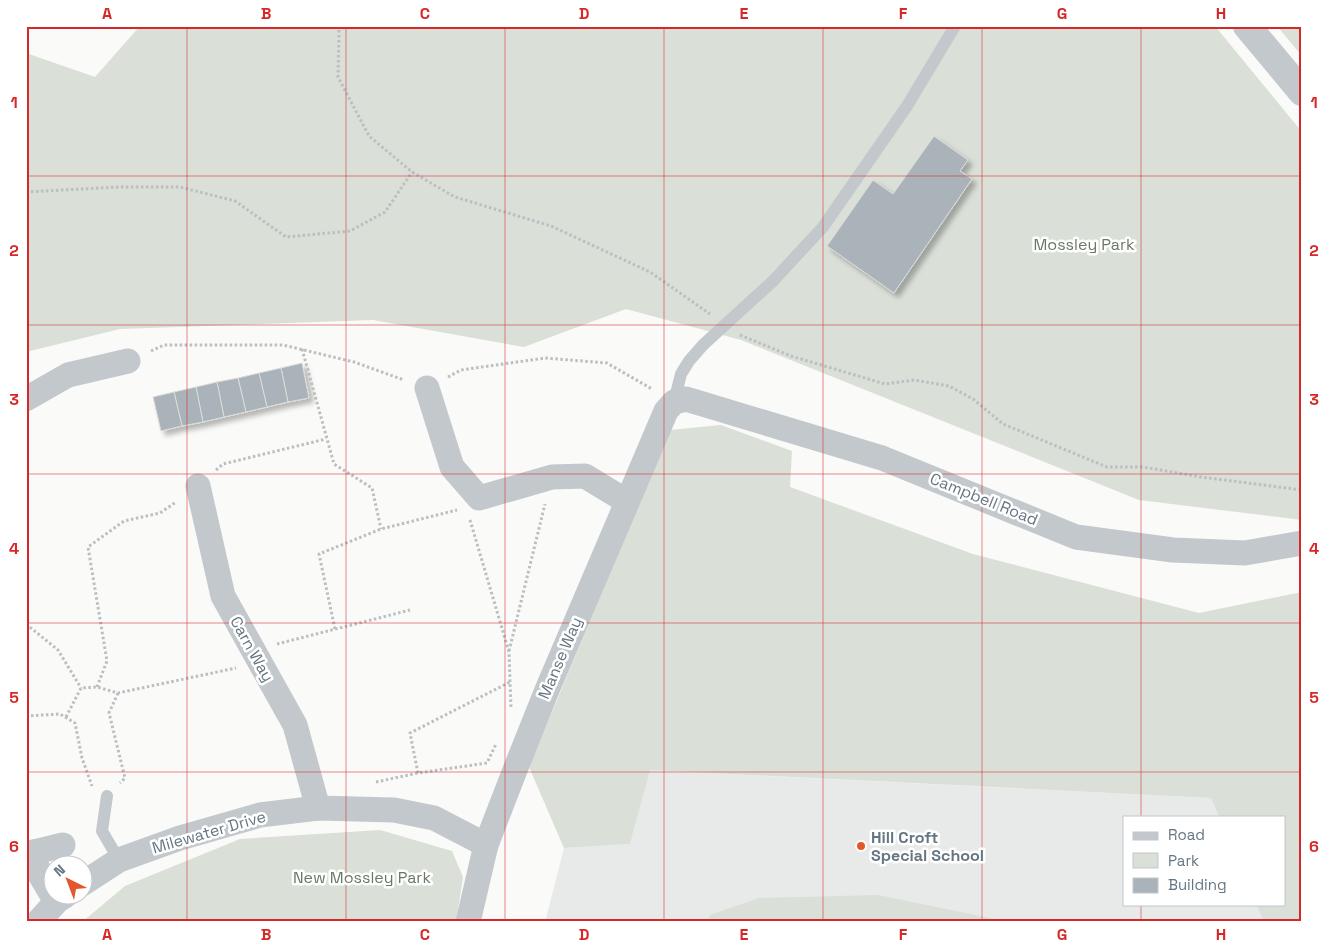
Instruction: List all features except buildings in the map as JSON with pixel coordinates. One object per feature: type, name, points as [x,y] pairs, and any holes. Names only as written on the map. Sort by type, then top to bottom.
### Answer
[{"type":"street","points":[[1247,26],[1302,92]]},
{"type":"street","points":[[26,399],[68,375],[128,361]]},
{"type":"street","points":[[427,388],[452,467],[473,503],[552,477],[585,476],[626,501]]},
{"type":"street","name":"Campbell Road","points":[[674,402],[686,400],[882,458],[1076,536],[1173,550],[1245,553],[1302,543]]},
{"type":"street","name":"Manse Way","points":[[468,922],[486,845],[547,690],[666,410],[674,402]]},
{"type":"street","name":"Carn Way","points":[[198,486],[223,596],[295,725],[318,808]]},
{"type":"street","name":"Milewater Drive","points":[[92,878],[119,860],[180,838],[260,814],[318,808],[394,810],[434,818],[486,845]]},
{"type":"street","points":[[42,877],[30,853],[63,845]]},
{"type":"street","points":[[38,922],[50,906]]},
{"type":"lane","points":[[674,402],[678,381],[688,361],[773,282],[823,227],[907,106],[955,26]]},
{"type":"lane","points":[[107,796],[102,831],[119,860]]},
{"type":"path","points":[[342,26],[339,30],[338,78],[369,136],[412,172],[455,197],[551,226],[650,272],[742,337],[791,356],[885,384],[914,380],[949,386],[973,399],[1003,424],[1107,467],[1143,467],[1201,477],[1302,490]]},
{"type":"path","points":[[26,192],[118,187],[180,187],[235,201],[286,237],[350,231],[385,212],[412,172]]},
{"type":"path","points":[[128,361],[164,345],[283,345],[354,362],[427,388],[461,370],[545,358],[607,363],[674,402]]},
{"type":"path","points":[[302,350],[334,464],[372,488],[381,529]]},
{"type":"path","points":[[97,688],[107,661],[88,547],[124,521],[160,513],[198,486],[223,464],[326,439]]},
{"type":"path","points":[[509,652],[552,477]]},
{"type":"path","points":[[335,629],[319,554],[381,529],[473,503],[509,652],[511,710]]},
{"type":"path","points":[[81,688],[97,688],[118,693],[256,657],[335,629],[410,610]]},
{"type":"path","points":[[26,624],[58,650],[81,688]]},
{"type":"path","points":[[418,773],[410,733],[510,682]]},
{"type":"path","points":[[66,717],[81,688]]},
{"type":"path","points":[[26,716],[60,714],[75,723],[82,758],[92,786],[107,796],[125,778],[109,712],[118,693]]},
{"type":"path","points":[[371,784],[418,773],[487,763],[499,736]]},
{"type":"shaded area","name":"Hill Croft Special School","points":[[649,770],[1211,798],[1219,816],[1123,816],[1123,906],[1257,906],[1264,922],[545,922],[564,848],[630,844]]},
{"type":"green space","name":"Mossley Park","points":[[140,26],[1215,26],[1302,132],[1302,520],[1139,500],[741,340],[626,309],[524,347],[373,320],[120,329],[26,352],[26,53],[95,77]]},
{"type":"green space","points":[[1277,26],[1302,26],[1302,56]]},
{"type":"green space","points":[[721,425],[792,451],[790,487],[973,554],[1199,613],[1302,592],[1302,922],[1264,922],[1257,906],[1286,906],[1286,816],[1219,816],[1211,798],[650,770],[630,844],[564,848],[529,767],[670,430]]},
{"type":"green space","name":"New Mossley Park","points":[[380,830],[452,851],[463,877],[456,922],[82,922],[125,886],[240,839]]},
{"type":"green space","points":[[878,895],[1009,922],[708,922],[710,915],[759,898]]},
{"type":"place","name":"Hill Croft Special School","points":[[861,846]]}]
